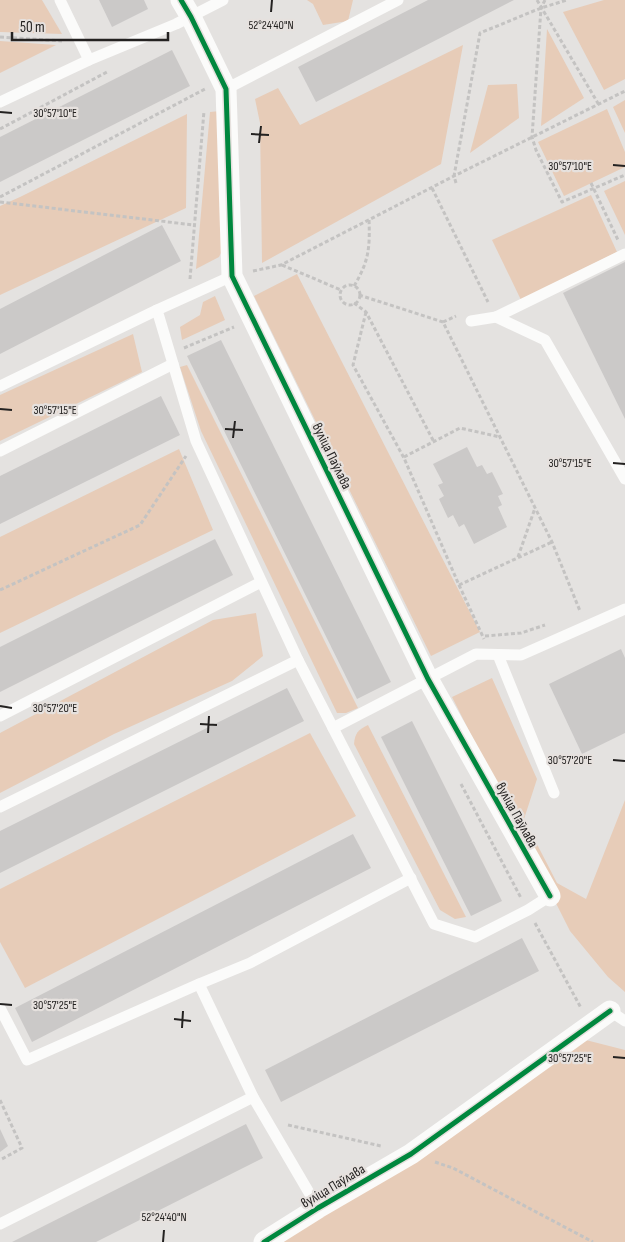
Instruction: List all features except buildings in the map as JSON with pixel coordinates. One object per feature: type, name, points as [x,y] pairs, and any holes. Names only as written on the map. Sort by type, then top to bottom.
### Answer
[{"type":"street","name":"вуліца Паўлава","points":[[186,8],[216,89],[224,279],[428,679],[550,896]]},
{"type":"street","name":"вуліца Паўлава","points":[[264,1242],[410,1154],[618,1016]]},
{"type":"lane","points":[[60,0],[88,60]]},
{"type":"lane","points":[[0,102],[88,60],[186,8],[224,0]]},
{"type":"lane","points":[[216,89],[398,0]]},
{"type":"lane","points":[[471,320],[496,317],[625,254]]},
{"type":"lane","points":[[0,386],[224,279]]},
{"type":"lane","points":[[157,310],[196,441],[298,660],[434,924],[475,937],[528,910],[550,896]]},
{"type":"lane","points":[[496,317],[546,340],[625,479]]},
{"type":"lane","points":[[0,451],[172,359]]},
{"type":"lane","points":[[0,716],[261,582]]},
{"type":"lane","points":[[333,728],[476,654],[521,655],[625,608]]},
{"type":"lane","points":[[498,655],[554,793]]},
{"type":"lane","points":[[0,806],[298,660]]},
{"type":"lane","points":[[0,1008],[27,1060],[199,984],[250,964],[411,878]]},
{"type":"lane","points":[[199,984],[253,1097],[318,1208]]},
{"type":"lane","points":[[0,1224],[253,1097]]},
{"type":"path","points":[[537,0],[599,105]]},
{"type":"path","points":[[545,0],[541,8],[532,137],[536,150],[563,207]]},
{"type":"path","points":[[456,183],[454,176],[480,33],[541,8],[567,0]]},
{"type":"path","points":[[0,37],[80,42]]},
{"type":"path","points":[[0,129],[111,70]]},
{"type":"path","points":[[202,81],[216,89]]},
{"type":"path","points":[[205,99],[216,89]]},
{"type":"path","points":[[0,197],[216,89]]},
{"type":"path","points":[[182,282],[190,278],[224,279],[281,265],[625,91]]},
{"type":"path","points":[[190,278],[204,108]]},
{"type":"path","points":[[562,202],[625,175]]},
{"type":"path","points":[[591,183],[625,254]]},
{"type":"path","points":[[432,188],[496,317]]},
{"type":"path","points":[[0,202],[194,226]]},
{"type":"path","points":[[354,286],[363,271],[370,246],[369,219]]},
{"type":"path","points":[[281,265],[341,290]]},
{"type":"path","points":[[345,286],[354,286],[358,290],[358,300],[350,305],[344,303],[341,300],[341,290],[345,286]]},
{"type":"path","points":[[359,295],[443,322],[552,542],[580,611],[572,614]]},
{"type":"path","points":[[354,303],[366,312],[434,442]]},
{"type":"path","points":[[366,312],[354,365],[404,458],[482,637],[498,655]]},
{"type":"path","points":[[172,359],[236,325]]},
{"type":"path","points":[[404,458],[460,428],[501,437]]},
{"type":"path","points":[[0,590],[140,524],[196,441]]},
{"type":"path","points":[[518,558],[535,508]]},
{"type":"path","points":[[459,585],[552,542]]},
{"type":"path","points":[[482,637],[521,633],[547,624]]},
{"type":"path","points":[[460,782],[581,1008]]},
{"type":"path","points":[[0,1100],[22,1148],[0,1160]]},
{"type":"path","points":[[270,1125],[290,1124],[387,1147],[379,1152]]},
{"type":"path","points":[[410,1154],[453,1168],[593,1242]]},
{"type":"shaded area","points":[[0,0],[42,0],[62,34],[0,32]]},
{"type":"shaded area","points":[[307,0],[353,0],[348,21],[323,25],[313,4]]},
{"type":"shaded area","points":[[604,0],[625,0],[625,79],[604,90],[563,12]]},
{"type":"shaded area","points":[[547,29],[584,98],[541,126]]},
{"type":"shaded area","points":[[0,41],[56,45],[0,73]]},
{"type":"shaded area","points":[[463,45],[441,164],[262,263],[260,123],[255,99],[278,88],[300,125]]},
{"type":"shaded area","points":[[517,84],[519,118],[470,153],[488,85]]},
{"type":"shaded area","points":[[625,100],[625,133],[613,107]]},
{"type":"shaded area","points":[[607,109],[625,152],[625,167],[564,196],[538,142]]},
{"type":"shaded area","points":[[220,111],[226,243],[219,257],[196,269],[210,112]]},
{"type":"shaded area","points":[[187,114],[186,208],[0,295],[0,206]]},
{"type":"shaded area","points":[[625,181],[625,235],[604,191]]},
{"type":"shaded area","points":[[591,195],[617,252],[521,300],[492,240]]},
{"type":"shaded area","points":[[297,274],[480,632],[431,656],[254,296]]},
{"type":"shaded area","points":[[215,296],[225,320],[182,340],[180,327],[200,315],[203,302]]},
{"type":"shaded area","points":[[133,334],[142,372],[0,441],[0,395]]},
{"type":"shaded area","points":[[187,365],[358,708],[346,713],[337,713],[201,431],[180,367]]},
{"type":"shaded area","points":[[179,449],[213,530],[0,633],[0,537]]},
{"type":"shaded area","points":[[256,613],[263,656],[232,681],[114,734],[0,793],[0,733],[213,620]]},
{"type":"shaded area","points":[[492,678],[537,779],[524,819],[557,883],[586,899],[625,800],[625,992],[608,977],[570,931],[452,697]]},
{"type":"shaded area","points":[[368,725],[466,917],[455,919],[440,910],[354,744],[358,732]]},
{"type":"shaded area","points":[[310,733],[356,816],[25,988],[0,942],[0,889]]},
{"type":"shaded area","points":[[574,1037],[625,1050],[625,1242],[282,1242]]},
{"type":"cycle path","points":[[181,0],[226,89],[232,276],[428,679],[550,896]]},
{"type":"cycle path","points":[[264,1242],[411,1154],[610,1011]]}]
